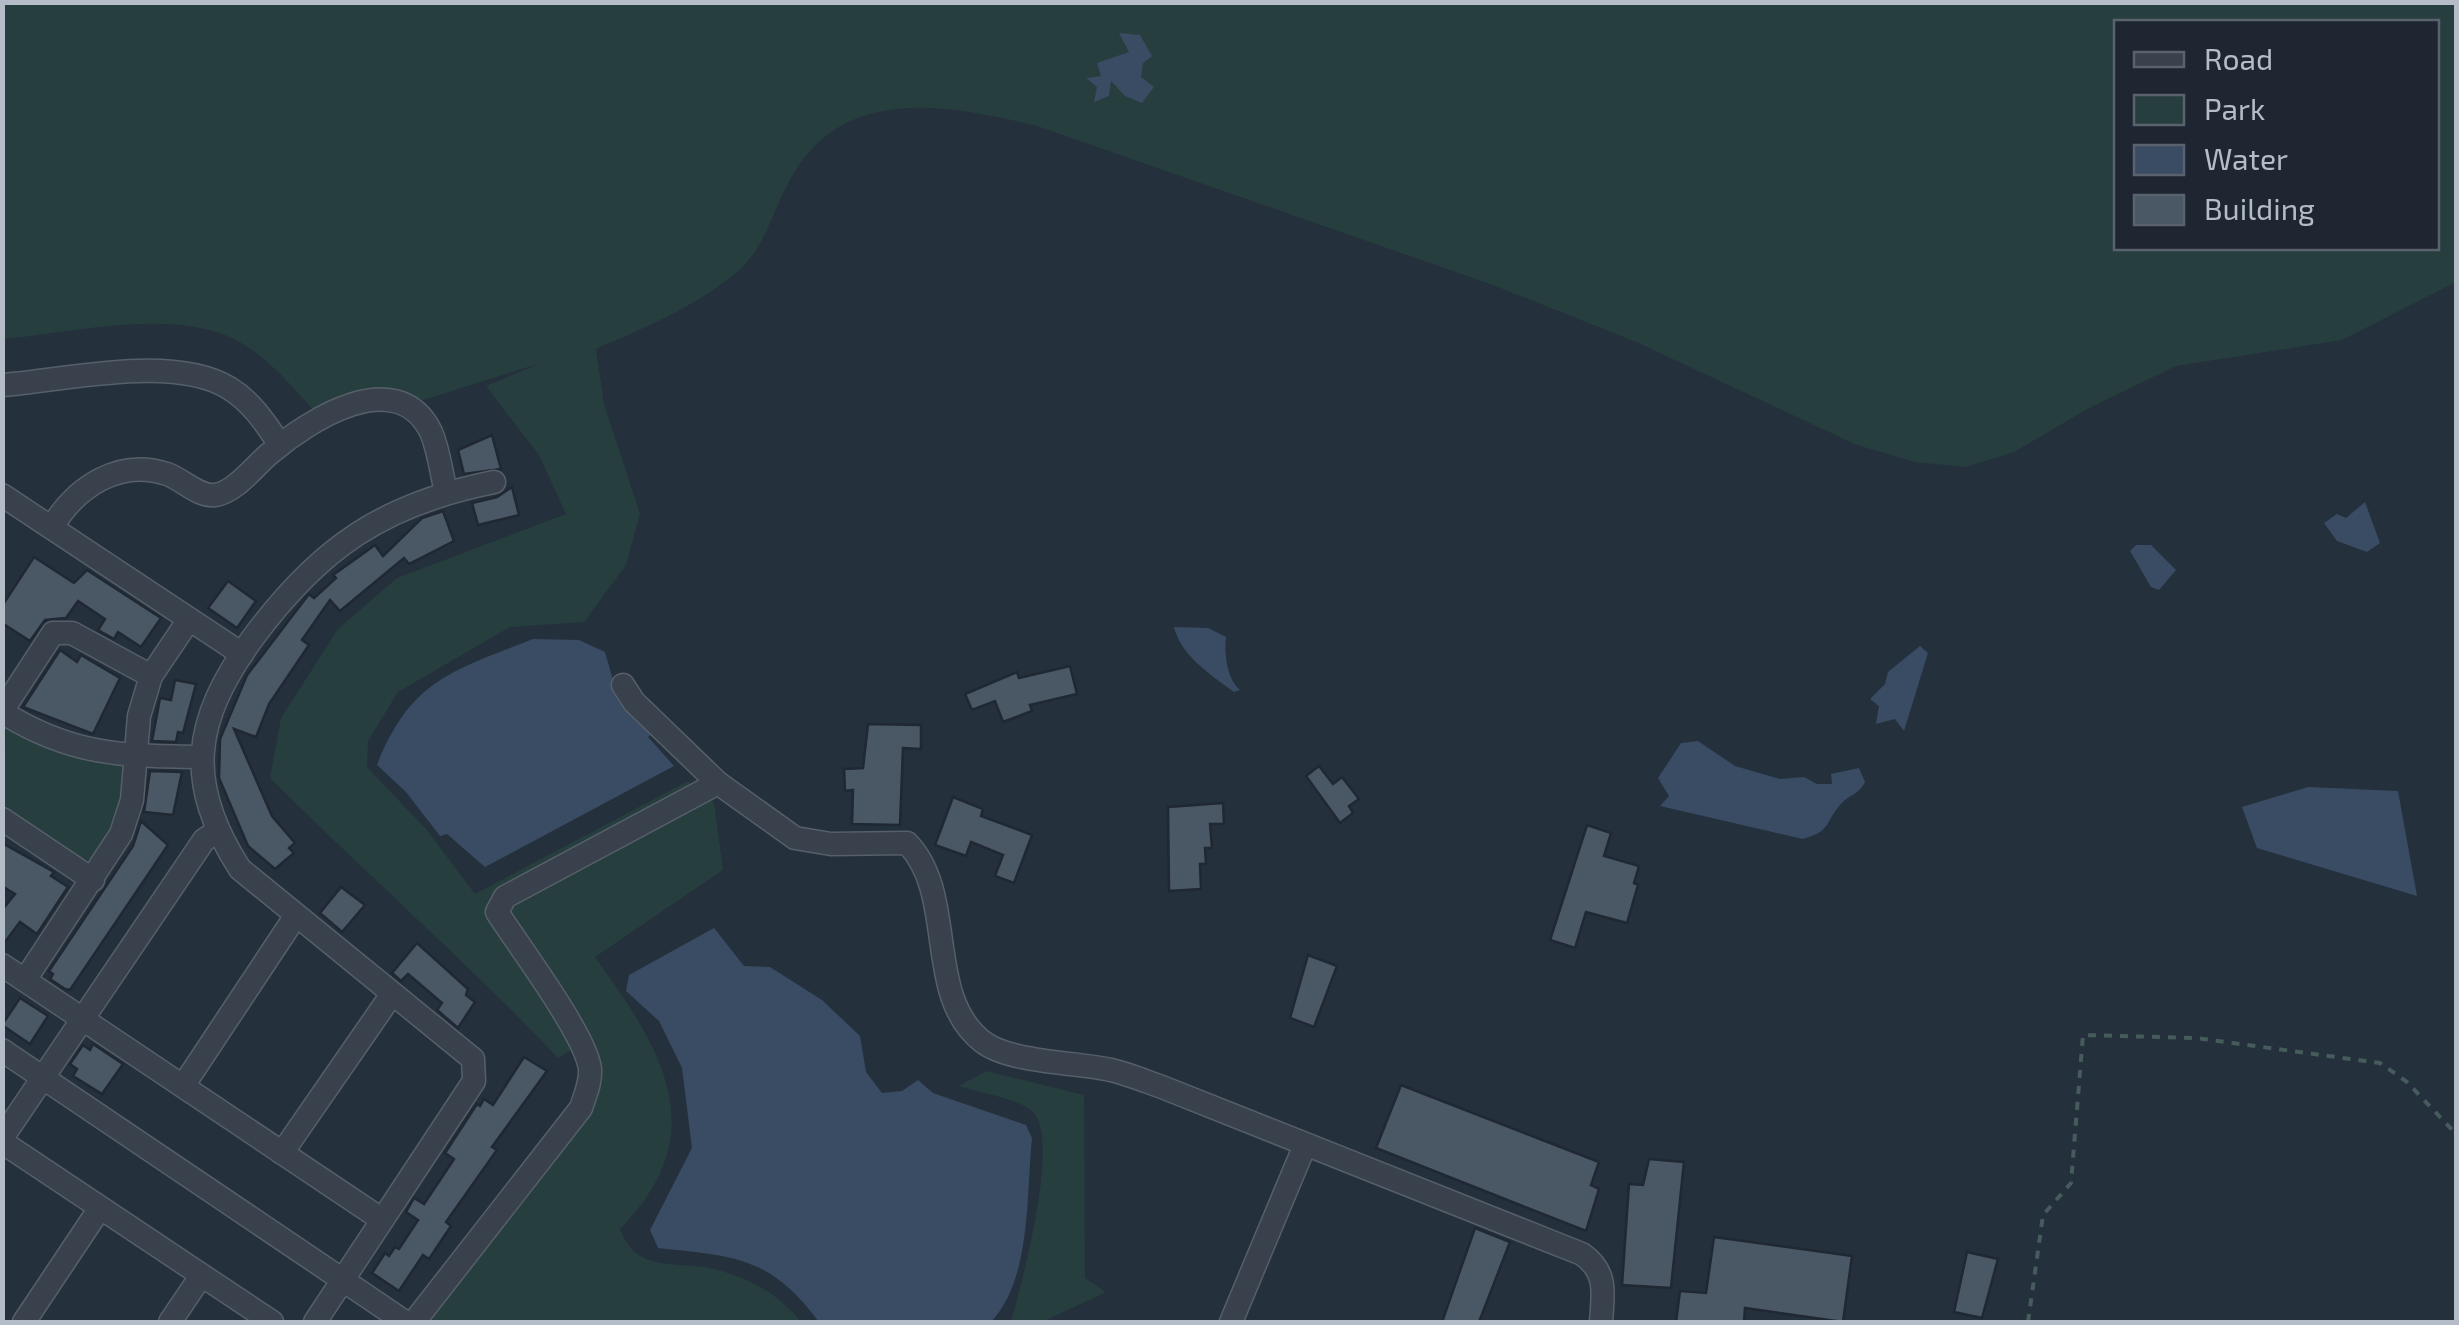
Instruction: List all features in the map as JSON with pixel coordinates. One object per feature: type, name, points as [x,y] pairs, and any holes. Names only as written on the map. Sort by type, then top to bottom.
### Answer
[{"type":"street","points":[[2,385],[173,370],[231,389],[258,413],[280,445]]},
{"type":"street","points":[[52,526],[86,486],[116,473],[142,470],[168,474],[213,496],[226,491],[280,445],[366,398],[393,399],[414,410],[431,432],[446,491]]},
{"type":"street","points":[[314,1322],[474,1082],[473,1059],[240,869],[216,832],[203,792],[200,758],[209,712],[242,654],[286,593],[335,546],[375,520],[446,491],[494,482]]},
{"type":"street","points":[[2,495],[242,654]]},
{"type":"street","points":[[25,980],[121,834],[132,800],[139,716],[152,676],[188,621]]},
{"type":"street","points":[[152,676],[72,633],[54,633],[2,712],[65,745],[136,756],[200,758]]},
{"type":"street","points":[[623,685],[634,702],[718,783],[796,838],[831,844],[907,844],[916,852],[934,903],[961,1018],[985,1044],[1028,1057],[1112,1070],[1582,1254],[1595,1263],[1604,1280],[1601,1322]]},
{"type":"street","points":[[414,1322],[581,1108],[589,1085],[590,1066],[576,1036],[497,912],[504,898],[718,783]]},
{"type":"street","points":[[2,819],[93,880]]},
{"type":"street","points":[[216,832],[204,840],[2,1140],[272,1322]]},
{"type":"street","points":[[183,1086],[295,917]]},
{"type":"street","points":[[2,965],[380,1219]]},
{"type":"street","points":[[282,1153],[392,994]]},
{"type":"street","points":[[2,1050],[405,1322]]},
{"type":"street","points":[[1231,1322],[1305,1145]]},
{"type":"street","points":[[24,1322],[100,1208]]},
{"type":"street","points":[[170,1322],[201,1276]]},
{"type":"path","points":[[2028,1322],[2043,1215],[2071,1184],[2083,1034],[2196,1038],[2380,1063],[2408,1082],[2456,1134]]},
{"type":"green space","points":[[3,3],[2456,3],[2456,282],[2342,340],[2176,366],[2091,407],[2014,452],[1966,467],[1915,462],[1857,445],[1636,342],[1493,285],[1037,126],[971,112],[904,108],[872,113],[843,125],[816,144],[787,185],[756,250],[737,272],[687,306],[596,349],[604,404],[640,514],[626,565],[584,622],[510,627],[398,692],[368,741],[367,767],[426,829],[475,894],[688,781],[714,803],[723,870],[595,957],[641,1025],[657,1058],[668,1092],[672,1125],[666,1159],[649,1194],[620,1229],[637,1254],[662,1263],[707,1267],[746,1280],[766,1290],[801,1322],[434,1322],[429,1312],[588,1107],[586,1041],[558,1058],[270,778],[281,718],[338,629],[397,578],[566,514],[539,455],[486,386],[541,363],[423,400],[387,389],[361,391],[315,412],[278,372],[234,339],[181,325],[120,325],[3,339]]},
{"type":"green space","points":[[6,721],[77,756],[125,764],[117,814],[94,859],[81,861],[3,808]]},
{"type":"green space","points":[[986,1071],[1084,1095],[1085,1278],[1106,1292],[1042,1322],[1011,1322],[1041,1180],[1040,1126],[1025,1106],[959,1086]]},
{"type":"water","points":[[1119,33],[1140,35],[1152,56],[1143,63],[1141,77],[1154,87],[1142,103],[1125,96],[1111,81],[1109,96],[1094,102],[1097,87],[1086,78],[1101,76],[1097,63],[1129,52]]},
{"type":"water","points":[[2365,502],[2380,543],[2367,552],[2337,541],[2324,523],[2337,514],[2346,518]]},
{"type":"water","points":[[2136,545],[2151,545],[2176,570],[2159,590],[2151,587],[2130,551]]},
{"type":"water","points":[[1174,627],[1208,628],[1226,637],[1227,666],[1240,690],[1234,692],[1198,664],[1183,647]]},
{"type":"water","points":[[533,639],[579,640],[605,652],[618,697],[654,731],[648,737],[674,766],[485,867],[447,834],[440,836],[406,792],[377,765],[390,736],[420,696],[457,670]]},
{"type":"water","points":[[1920,646],[1928,653],[1904,731],[1895,719],[1876,724],[1879,706],[1870,699],[1885,684],[1888,672]]},
{"type":"water","points":[[1698,741],[1735,766],[1780,779],[1804,777],[1817,784],[1832,784],[1831,774],[1859,768],[1865,782],[1840,805],[1823,830],[1803,839],[1660,806],[1669,796],[1658,778],[1681,743]]},
{"type":"water","points":[[2308,787],[2398,791],[2417,896],[2257,848],[2242,807]]},
{"type":"water","points":[[714,928],[744,966],[770,967],[822,1000],[860,1036],[866,1072],[882,1093],[902,1091],[918,1080],[933,1093],[1026,1125],[1032,1138],[1025,1235],[1014,1283],[991,1322],[819,1322],[801,1300],[767,1272],[730,1258],[658,1248],[650,1230],[692,1148],[682,1068],[659,1021],[626,991],[629,975]]},
{"type":"building","points":[[492,435],[501,469],[464,474],[458,450]]},
{"type":"building","points":[[512,487],[519,515],[478,525],[472,503],[497,497]]},
{"type":"building","points":[[443,511],[454,541],[409,564],[404,558],[340,611],[330,600],[302,640],[309,645],[269,704],[256,737],[234,729],[272,816],[295,843],[289,848],[294,853],[275,869],[248,846],[219,778],[220,739],[247,675],[309,594],[314,598],[336,578],[333,575],[375,545],[383,556],[422,518]]},
{"type":"building","points":[[34,557],[74,583],[87,570],[161,618],[141,647],[118,632],[114,639],[98,630],[105,619],[78,601],[66,618],[45,620],[30,641],[2,623],[2,606]]},
{"type":"building","points":[[228,581],[256,601],[237,628],[208,608]]},
{"type":"building","points":[[60,650],[77,662],[81,655],[120,678],[93,734],[23,707]]},
{"type":"building","points":[[1070,666],[1077,694],[1030,705],[1032,711],[1003,722],[995,701],[972,710],[965,694],[1017,672],[1019,678]]},
{"type":"building","points":[[175,680],[196,684],[183,733],[178,732],[176,742],[152,741],[160,698],[171,700]]},
{"type":"building","points":[[868,724],[921,725],[921,749],[903,748],[900,825],[852,824],[853,790],[845,791],[844,769],[863,768]]},
{"type":"building","points":[[1319,766],[1333,784],[1342,777],[1359,799],[1349,806],[1353,813],[1340,823],[1306,776]]},
{"type":"building","points":[[150,771],[182,772],[173,815],[144,812]]},
{"type":"building","points":[[953,797],[983,809],[981,816],[1032,835],[1014,883],[995,876],[1003,855],[971,842],[966,856],[935,845]]},
{"type":"building","points":[[1223,803],[1224,824],[1210,824],[1212,848],[1205,848],[1206,864],[1200,864],[1201,889],[1169,891],[1168,807]]},
{"type":"building","points":[[141,821],[168,845],[70,990],[65,989],[50,979],[53,974],[49,971],[133,846]]},
{"type":"building","points":[[1587,825],[1611,833],[1604,856],[1639,866],[1634,883],[1638,885],[1627,923],[1586,912],[1575,948],[1550,940]]},
{"type":"building","points":[[2,843],[54,872],[51,876],[68,887],[37,934],[20,922],[2,946],[2,910],[15,894],[2,886]]},
{"type":"building","points":[[341,887],[365,905],[342,932],[320,913]]},
{"type":"building","points":[[417,943],[468,989],[466,995],[475,1002],[458,1028],[437,1010],[442,1003],[408,974],[401,981],[392,973]]},
{"type":"building","points":[[1308,955],[1337,966],[1314,1027],[1290,1018]]},
{"type":"building","points":[[20,998],[48,1016],[30,1044],[2,1025]]},
{"type":"building","points":[[93,1044],[123,1064],[102,1094],[73,1076],[77,1069],[70,1064],[83,1045],[90,1050]]},
{"type":"building","points":[[524,1057],[547,1071],[492,1147],[497,1150],[446,1222],[451,1226],[429,1259],[423,1255],[399,1291],[372,1273],[385,1253],[389,1256],[395,1247],[399,1249],[418,1220],[406,1212],[414,1198],[424,1204],[454,1159],[445,1153],[477,1104],[480,1106],[484,1099],[493,1105]]},
{"type":"building","points":[[1401,1085],[1599,1162],[1591,1185],[1599,1189],[1586,1231],[1376,1148]]},
{"type":"building","points":[[1649,1159],[1684,1162],[1671,1288],[1622,1285],[1629,1184],[1643,1185]]},
{"type":"building","points":[[1475,1228],[1510,1242],[1479,1322],[1442,1322]]},
{"type":"building","points":[[1714,1237],[1852,1256],[1843,1322],[1745,1308],[1744,1322],[1676,1322],[1680,1291],[1706,1293]]},
{"type":"building","points":[[1967,1252],[1998,1259],[1982,1318],[1954,1312]]}]
